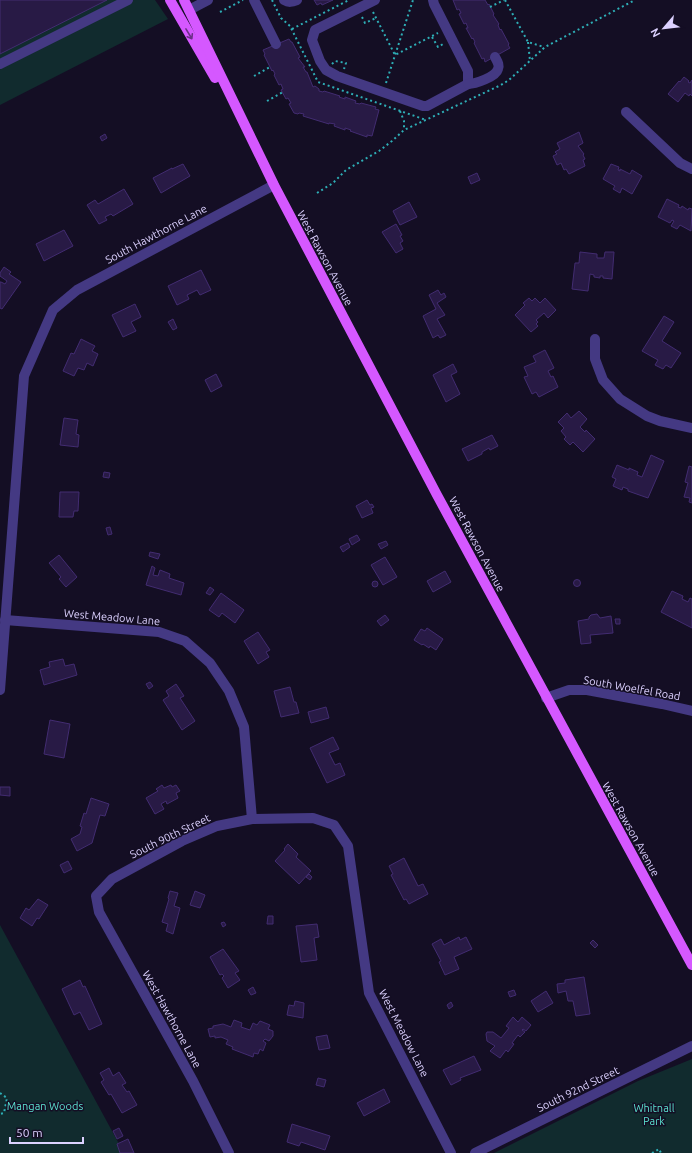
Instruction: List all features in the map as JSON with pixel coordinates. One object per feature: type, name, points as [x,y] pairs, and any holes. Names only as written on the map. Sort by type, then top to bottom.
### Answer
[{"type":"main road","name":"West Rawson Avenue","points":[[170,0],[247,131]]},
{"type":"main road","name":"West Rawson Avenue","points":[[184,0],[274,185],[437,495],[692,965]]},
{"type":"street","points":[[0,64],[128,0]]},
{"type":"street","points":[[189,10],[208,0]]},
{"type":"street","points":[[254,0],[276,44]]},
{"type":"street","points":[[284,0],[292,2],[297,0]]},
{"type":"street","points":[[434,0],[434,4],[468,71],[468,84]]},
{"type":"street","points":[[373,4],[315,30],[312,40],[320,61],[326,70],[337,76],[422,106],[427,106],[468,84],[476,84],[496,74],[499,69],[495,57]]},
{"type":"street","points":[[626,112],[680,163],[692,169]]},
{"type":"street","name":"South Hawthorne Lane","points":[[5,620],[24,376],[53,310],[77,290],[274,185]]},
{"type":"street","points":[[595,339],[595,359],[603,380],[620,399],[647,416],[660,421],[692,428]]},
{"type":"street","points":[[0,690],[5,620]]},
{"type":"street","name":"West Meadow Lane","points":[[5,620],[159,632],[185,642],[210,663],[230,690],[244,727],[252,819]]},
{"type":"street","name":"South Woelfel Road","points":[[546,698],[569,690],[587,690],[692,711]]},
{"type":"street","name":"South 90th Street","points":[[96,896],[112,879],[182,841],[217,826],[252,819],[313,818],[334,825]]},
{"type":"street","name":"West Meadow Lane","points":[[334,825],[348,846],[369,993],[451,1153]]},
{"type":"street","name":"West Hawthorne Lane","points":[[96,896],[99,912],[193,1081],[229,1153]]},
{"type":"street","name":"South 92nd Street","points":[[475,1153],[692,1046]]},
{"type":"path","points":[[220,12],[244,0]]},
{"type":"path","points":[[292,29],[350,0]]},
{"type":"path","points":[[384,88],[413,0]]},
{"type":"path","points":[[490,7],[505,0],[528,42],[530,61]]},
{"type":"path","points":[[373,4],[376,18],[395,56]]},
{"type":"path","points":[[365,23],[376,18]]},
{"type":"path","points":[[395,56],[441,32]]},
{"type":"path","points":[[432,36],[438,47]]},
{"type":"path","points":[[528,42],[545,47]]},
{"type":"path","points":[[331,64],[335,61],[346,63]]},
{"type":"path","points":[[254,76],[270,67]]},
{"type":"path","points":[[267,100],[283,92]]},
{"type":"path","points":[[392,108],[426,120]]},
{"type":"path","points":[[400,111],[404,121],[404,130]]},
{"type":"path","points":[[0,1093],[7,1098],[4,1113],[0,1114]]},
{"type":"path","points":[[652,1153],[658,1149],[661,1153]]},
{"type":"green space","points":[[0,0],[155,0],[168,19],[0,105]]},
{"type":"green space","name":"Mangan Woods","points":[[0,925],[124,1153],[0,1153]]},
{"type":"green space","name":"Whitnall Park","points":[[692,1059],[692,1153],[494,1153],[638,1081]]},
{"type":"building","points":[[0,0],[107,0],[0,54]]},
{"type":"building","points":[[314,0],[333,0],[322,5],[321,3],[317,5]]},
{"type":"building","points":[[453,0],[485,0],[488,5],[489,4],[494,14],[493,15],[499,24],[500,30],[501,29],[510,48],[485,62],[474,43],[473,38],[472,39],[466,28],[468,28],[466,23],[464,24],[459,14],[461,13],[459,9],[457,10]]},
{"type":"building","points":[[289,39],[300,57],[298,58],[305,67],[303,67],[307,72],[313,87],[315,86],[319,89],[319,91],[324,91],[345,99],[345,97],[356,101],[355,103],[376,107],[375,109],[379,110],[372,136],[367,135],[367,137],[345,128],[345,130],[334,126],[335,124],[329,124],[303,116],[304,114],[294,113],[289,104],[291,103],[288,98],[286,99],[281,90],[283,89],[281,84],[279,85],[263,50]]},
{"type":"building","points":[[684,77],[690,83],[692,80],[692,96],[685,93],[678,102],[668,94]]},
{"type":"building","points":[[579,132],[583,143],[578,146],[584,154],[585,159],[583,160],[585,166],[569,174],[566,169],[564,170],[561,163],[557,165],[553,156],[557,154],[555,152],[560,149],[557,143]]},
{"type":"building","points":[[105,134],[107,138],[102,141],[100,137]]},
{"type":"building","points":[[183,164],[190,176],[161,193],[153,178]]},
{"type":"building","points":[[611,164],[619,167],[618,170],[620,171],[620,169],[630,174],[632,170],[642,176],[632,194],[622,188],[620,193],[613,189],[615,186],[603,179]]},
{"type":"building","points":[[477,173],[480,180],[471,184],[468,177]]},
{"type":"building","points":[[124,189],[133,204],[113,216],[111,214],[105,217],[107,220],[99,224],[87,205],[95,200],[98,204]]},
{"type":"building","points":[[667,199],[679,205],[678,207],[681,208],[682,206],[688,210],[689,208],[692,209],[691,231],[680,225],[677,229],[671,226],[674,221],[672,220],[670,223],[658,217]]},
{"type":"building","points":[[409,202],[417,217],[400,225],[393,211]]},
{"type":"building","points":[[396,224],[402,235],[400,236],[403,241],[400,243],[403,249],[396,253],[382,232]]},
{"type":"building","points":[[64,230],[73,246],[44,261],[36,244]]},
{"type":"building","points":[[580,252],[597,254],[597,258],[604,258],[605,252],[614,252],[612,279],[603,278],[603,276],[600,276],[600,278],[594,277],[594,275],[590,274],[588,291],[572,289],[575,263],[579,263]]},
{"type":"building","points":[[4,267],[11,272],[9,274],[21,282],[2,309],[0,308],[0,282],[5,284],[7,281],[0,276],[0,273]]},
{"type":"building","points":[[201,270],[211,290],[200,295],[197,290],[187,295],[189,299],[177,305],[168,286]]},
{"type":"building","points":[[438,290],[441,295],[444,293],[446,297],[437,303],[445,315],[437,319],[446,335],[440,338],[438,335],[433,338],[423,316],[436,309],[429,295]]},
{"type":"building","points":[[529,298],[532,301],[535,298],[540,303],[545,298],[556,310],[548,318],[544,313],[536,320],[538,322],[536,324],[538,326],[531,332],[515,315],[525,305],[523,303]]},
{"type":"building","points":[[135,304],[141,317],[131,322],[136,331],[123,337],[112,315]]},
{"type":"building","points":[[664,316],[674,322],[662,341],[681,353],[671,368],[666,365],[663,369],[655,365],[658,360],[642,351]]},
{"type":"building","points":[[173,319],[177,328],[173,330],[168,322]]},
{"type":"building","points":[[81,339],[95,346],[92,351],[98,354],[93,366],[87,363],[84,370],[78,368],[74,376],[63,371],[71,353],[74,354]]},
{"type":"building","points":[[545,350],[554,368],[548,371],[551,377],[553,376],[558,387],[539,397],[536,392],[532,394],[524,377],[528,376],[524,367],[536,362],[533,356]]},
{"type":"building","points":[[453,364],[457,372],[451,375],[460,394],[446,402],[433,375]]},
{"type":"building","points":[[216,374],[222,386],[211,392],[205,380]]},
{"type":"building","points":[[579,411],[587,419],[580,427],[585,432],[586,430],[595,439],[583,452],[573,442],[570,445],[564,439],[566,437],[561,431],[564,428],[558,422],[567,413],[571,418]]},
{"type":"building","points":[[64,418],[78,420],[76,434],[79,435],[78,447],[60,445]]},
{"type":"building","points":[[492,435],[498,446],[490,450],[489,448],[482,452],[482,454],[468,461],[462,449]]},
{"type":"building","points":[[651,455],[664,461],[648,498],[628,491],[628,489],[623,487],[622,490],[613,486],[616,479],[612,477],[617,465],[638,472],[637,475],[642,477]]},
{"type":"building","points":[[689,466],[692,467],[692,503],[689,502],[690,498],[684,497],[688,483],[685,482]]},
{"type":"building","points":[[104,472],[110,473],[109,478],[103,477]]},
{"type":"building","points":[[60,492],[79,492],[78,511],[74,511],[73,517],[59,517]]},
{"type":"building","points":[[367,500],[370,505],[372,504],[374,507],[371,508],[373,513],[362,518],[356,506]]},
{"type":"building","points":[[110,527],[112,534],[108,535],[106,528]]},
{"type":"building","points":[[357,535],[360,540],[352,545],[349,539]]},
{"type":"building","points":[[386,541],[388,545],[381,549],[378,544]]},
{"type":"building","points":[[348,543],[350,547],[343,552],[340,547]]},
{"type":"building","points":[[150,552],[160,554],[158,559],[149,556]]},
{"type":"building","points":[[59,555],[77,577],[66,587],[59,579],[61,577],[49,563]]},
{"type":"building","points":[[385,557],[397,577],[383,585],[371,565]]},
{"type":"building","points":[[152,566],[155,568],[153,575],[158,576],[160,570],[170,574],[169,578],[184,583],[181,595],[146,585]]},
{"type":"building","points":[[445,571],[451,582],[433,592],[427,581]]},
{"type":"building","points":[[577,580],[580,583],[577,586],[574,583]]},
{"type":"building","points":[[375,581],[378,584],[375,587],[372,584]]},
{"type":"building","points":[[210,587],[214,590],[210,595],[206,593]]},
{"type":"building","points":[[672,591],[683,596],[682,599],[688,602],[690,598],[692,599],[692,628],[661,612]]},
{"type":"building","points":[[221,593],[244,610],[235,623],[222,613],[219,617],[209,610]]},
{"type":"building","points":[[597,614],[600,618],[611,616],[613,633],[590,635],[591,643],[581,644],[578,621],[589,619],[591,615]]},
{"type":"building","points":[[385,615],[389,620],[381,626],[377,621]]},
{"type":"building","points":[[615,619],[620,619],[620,624],[616,624]]},
{"type":"building","points":[[427,628],[443,639],[436,650],[430,646],[429,648],[423,644],[422,645],[414,640],[421,629],[425,631]]},
{"type":"building","points":[[258,632],[270,650],[266,652],[269,657],[258,664],[244,641]]},
{"type":"building","points":[[63,659],[65,666],[74,664],[77,675],[44,685],[40,670],[50,667],[49,662]]},
{"type":"building","points":[[150,682],[153,686],[149,689],[146,684]]},
{"type":"building","points":[[176,684],[184,696],[180,698],[195,721],[182,730],[163,700],[169,696],[166,691]]},
{"type":"building","points":[[290,687],[299,713],[281,717],[274,691]]},
{"type":"building","points":[[326,707],[329,718],[311,723],[308,712]]},
{"type":"building","points":[[50,720],[70,724],[64,758],[44,754]]},
{"type":"building","points":[[333,737],[339,749],[329,753],[335,765],[340,763],[345,775],[327,783],[310,748]]},
{"type":"building","points":[[162,785],[164,788],[171,785],[172,787],[176,785],[180,791],[176,793],[178,798],[167,804],[166,801],[161,804],[164,809],[155,814],[146,798],[158,791],[156,789]]},
{"type":"building","points":[[0,787],[10,787],[10,796],[0,795]]},
{"type":"building","points":[[91,798],[109,804],[105,816],[100,815],[92,843],[77,851],[71,839],[80,834],[82,827],[80,826]]},
{"type":"building","points":[[288,844],[298,854],[296,857],[311,871],[299,884],[275,861],[285,850],[284,849]]},
{"type":"building","points":[[404,858],[418,886],[423,884],[428,894],[409,904],[406,899],[404,900],[391,875],[393,874],[389,866]]},
{"type":"building","points":[[68,861],[72,869],[64,873],[60,865]]},
{"type":"building","points":[[309,874],[312,877],[310,880],[306,877]]},
{"type":"building","points":[[170,891],[178,893],[174,906],[180,908],[173,934],[166,931],[168,924],[162,922]]},
{"type":"building","points":[[195,891],[205,895],[200,908],[190,905]]},
{"type":"building","points":[[38,899],[48,905],[39,919],[37,918],[32,926],[20,918],[26,908],[29,910]]},
{"type":"building","points":[[268,916],[273,916],[273,924],[267,924]]},
{"type":"building","points":[[224,922],[226,925],[223,927],[221,923]]},
{"type":"building","points":[[317,924],[319,937],[314,938],[317,960],[301,962],[296,926]]},
{"type":"building","points":[[459,937],[460,940],[466,937],[472,949],[454,957],[459,969],[445,975],[439,962],[441,961],[432,944],[441,939],[444,945]]},
{"type":"building","points":[[593,940],[598,945],[595,948],[590,943]]},
{"type":"building","points":[[223,949],[239,971],[235,973],[240,980],[228,988],[222,978],[224,976],[222,974],[220,975],[210,957]]},
{"type":"building","points":[[584,977],[590,1014],[576,1016],[573,1001],[568,1001],[566,991],[558,993],[557,984],[565,983],[565,980]]},
{"type":"building","points":[[80,980],[83,987],[85,986],[102,1024],[89,1030],[80,1012],[74,1015],[62,989]]},
{"type":"building","points":[[253,987],[256,993],[251,995],[248,990]]},
{"type":"building","points":[[514,990],[516,995],[510,997],[508,992]]},
{"type":"building","points":[[546,991],[553,1003],[538,1012],[531,1001]]},
{"type":"building","points":[[295,1001],[304,1003],[303,1018],[287,1015],[289,1005],[294,1006]]},
{"type":"building","points":[[451,1002],[453,1006],[449,1009],[447,1005]]},
{"type":"building","points":[[513,1017],[518,1022],[522,1017],[531,1025],[526,1031],[523,1029],[522,1030],[525,1032],[520,1037],[518,1035],[508,1052],[506,1050],[500,1058],[490,1051],[495,1046],[487,1041],[486,1034],[487,1032],[493,1032],[501,1038],[509,1028],[506,1026]]},
{"type":"building","points":[[234,1020],[242,1023],[241,1027],[250,1030],[253,1023],[257,1025],[260,1021],[270,1025],[268,1029],[273,1031],[273,1036],[269,1041],[265,1039],[263,1041],[266,1043],[263,1051],[260,1049],[258,1054],[254,1053],[253,1057],[232,1049],[233,1047],[226,1044],[228,1040],[221,1037],[215,1038],[215,1036],[210,1037],[208,1029],[213,1028],[213,1026],[223,1024],[231,1027]]},
{"type":"building","points":[[327,1035],[330,1048],[319,1050],[316,1037]]},
{"type":"building","points":[[474,1056],[481,1070],[460,1078],[461,1080],[451,1085],[443,1070]]},
{"type":"building","points":[[109,1068],[113,1076],[119,1072],[126,1083],[122,1085],[127,1092],[129,1091],[137,1105],[122,1113],[111,1094],[109,1095],[101,1082],[104,1080],[100,1073]]},
{"type":"building","points":[[318,1078],[326,1080],[324,1087],[316,1085]]},
{"type":"building","points":[[384,1089],[390,1102],[364,1116],[357,1103]]},
{"type":"building","points":[[292,1124],[330,1136],[325,1150],[301,1142],[299,1146],[287,1142]]},
{"type":"building","points":[[119,1128],[123,1136],[117,1139],[113,1131]]},
{"type":"building","points":[[128,1139],[134,1153],[120,1153],[117,1144]]}]
